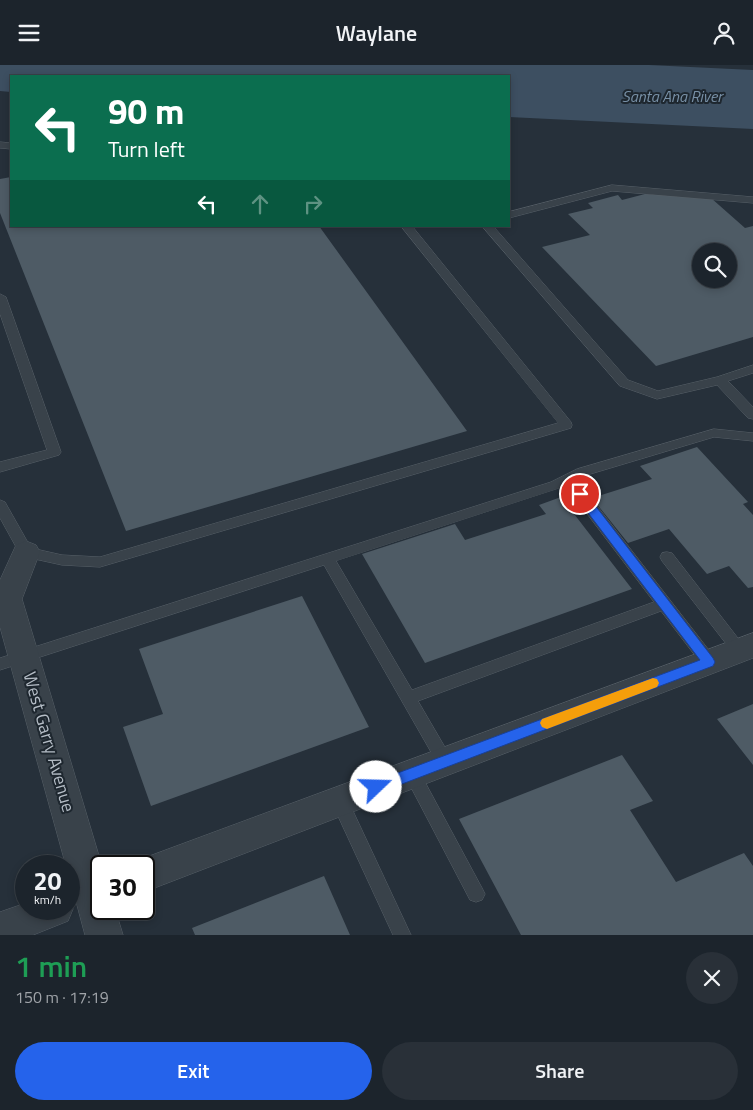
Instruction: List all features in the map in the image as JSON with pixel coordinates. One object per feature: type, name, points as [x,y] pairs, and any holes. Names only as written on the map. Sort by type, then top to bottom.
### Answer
[{"type":"street","name":"West Garry Avenue","points":[[26,552],[4,599],[12,660],[87,897],[104,935]]},
{"type":"street","points":[[155,871],[746,647]]},
{"type":"street","points":[[0,930],[26,920]]},
{"type":"lane","points":[[510,215],[612,187],[753,200]]},
{"type":"lane","points":[[0,505],[26,552],[49,559],[70,562],[100,562],[566,425],[407,227]]},
{"type":"lane","points":[[488,227],[624,383],[657,395],[720,380],[753,369]]},
{"type":"lane","points":[[0,297],[54,452],[0,467]]},
{"type":"lane","points":[[720,380],[753,415]]},
{"type":"lane","points":[[12,660],[556,485],[582,472],[714,433],[753,437]]},
{"type":"lane","points":[[568,478],[708,662]]},
{"type":"lane","points":[[667,557],[746,647]]},
{"type":"lane","points":[[327,558],[445,761]]},
{"type":"lane","points":[[407,698],[664,604]]},
{"type":"lane","points":[[412,774],[476,894]]},
{"type":"lane","points":[[340,801],[402,935]]},
{"type":"water","name":"Santa Ana River","points":[[0,65],[649,65],[753,70],[753,129],[510,117],[510,75],[10,75],[10,92],[0,91]]},
{"type":"building","points":[[10,177],[10,227],[320,227],[467,431],[126,531],[0,213],[0,179]]},
{"type":"building","points":[[645,194],[711,198],[745,228],[753,226],[753,337],[656,366],[542,247],[590,235],[568,214],[593,208],[588,203],[618,195],[622,200]]},
{"type":"building","points":[[697,447],[748,502],[743,504],[753,515],[753,587],[748,588],[729,566],[707,574],[669,529],[628,543],[592,498],[652,479],[640,466]]},
{"type":"building","points":[[561,497],[632,589],[425,663],[362,554],[455,524],[465,540],[546,514],[539,505]]},
{"type":"building","points":[[302,596],[369,727],[151,806],[123,727],[163,714],[139,649]]},
{"type":"building","points":[[753,704],[753,765],[717,719]]},
{"type":"building","points":[[622,755],[653,801],[630,810],[676,882],[744,853],[753,866],[753,935],[521,935],[459,819]]},
{"type":"building","points":[[324,876],[350,935],[195,935],[192,928]]},
{"type":"slow traffic","points":[[547,723],[653,683]]},
{"type":"route","points":[[376,787],[708,662],[580,494]]}]
